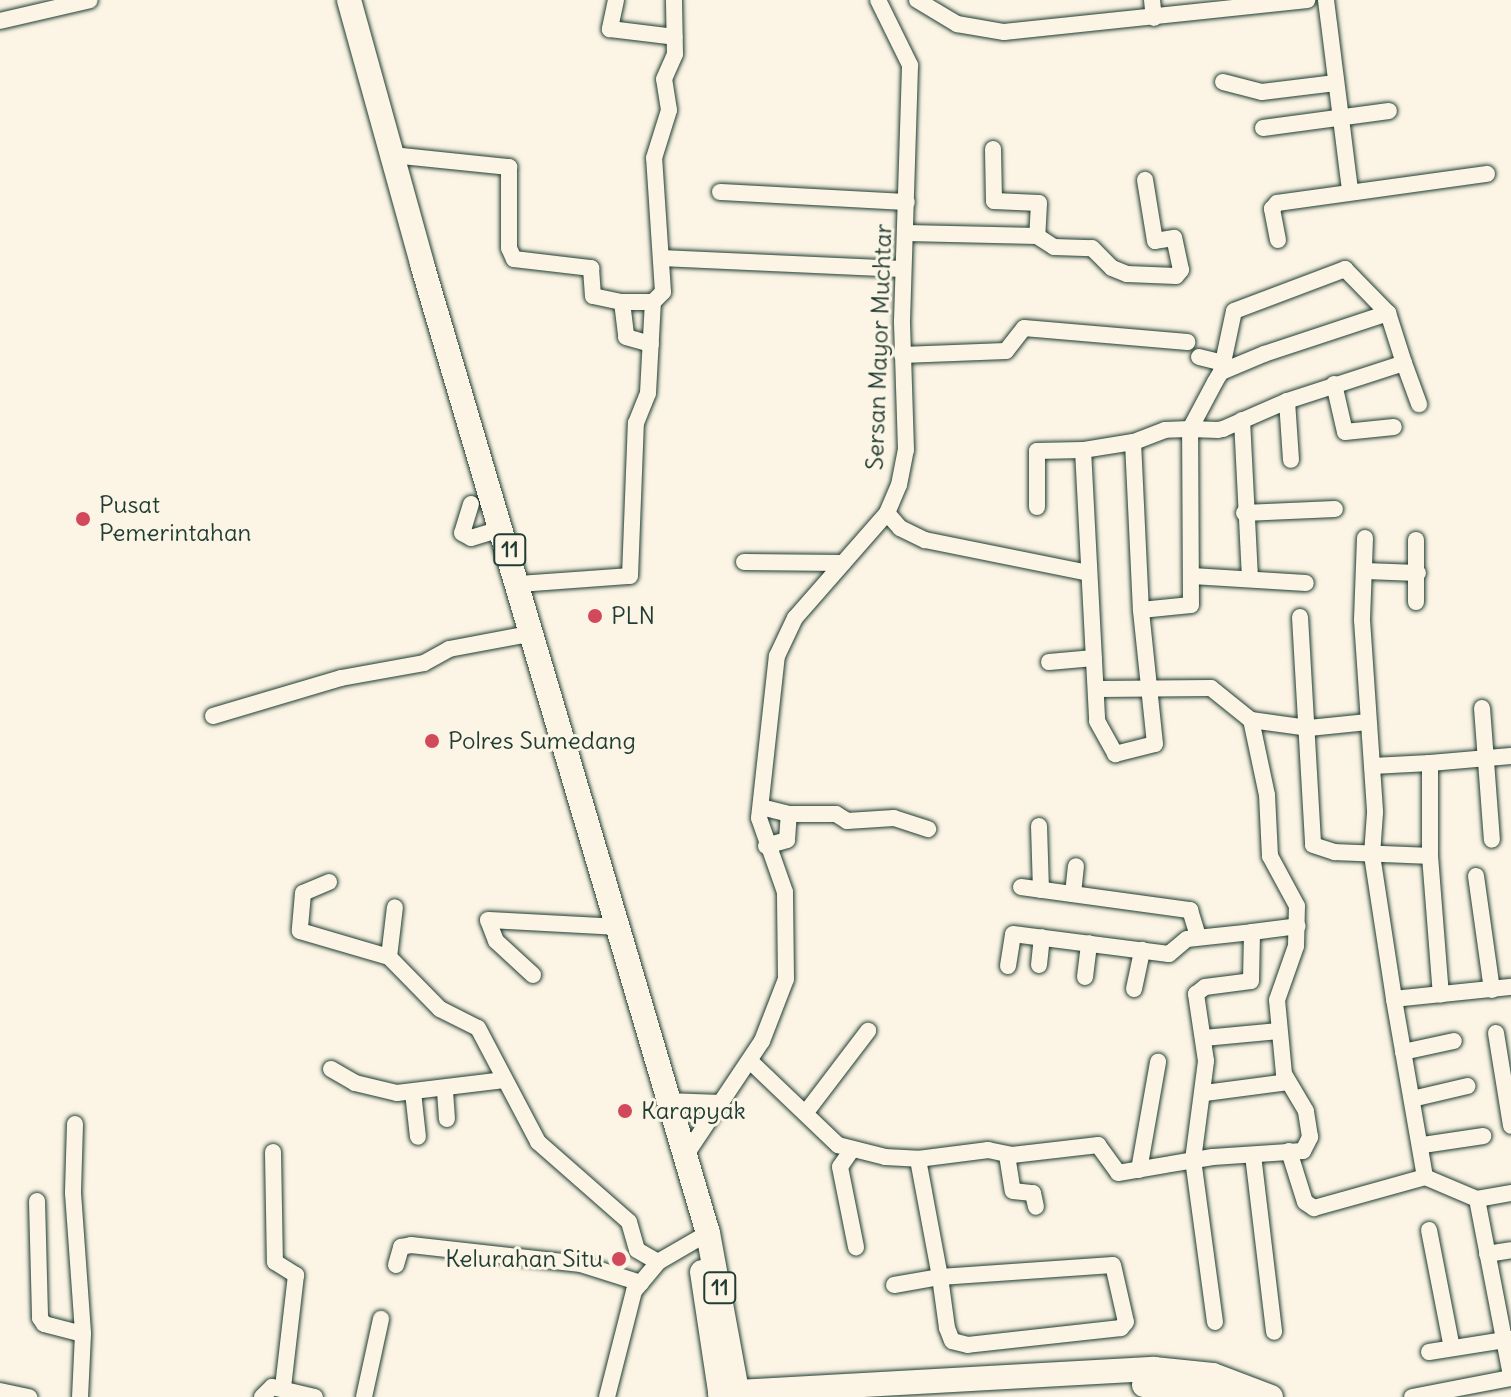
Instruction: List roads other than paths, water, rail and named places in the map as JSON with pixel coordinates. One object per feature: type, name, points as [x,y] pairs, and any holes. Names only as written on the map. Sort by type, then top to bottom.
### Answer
[{"type":"highway","name":"11","points":[[349,0],[520,584],[666,1101],[685,1156],[702,1234],[729,1395]]},
{"type":"highway","name":"11","points":[[702,1234],[729,1330],[729,1395]]},
{"type":"highway","points":[[729,1330],[757,1377],[784,1386]]},
{"type":"highway","points":[[729,1395],[784,1386],[1154,1369],[1213,1375],[1271,1397]]},
{"type":"highway","points":[[814,1397],[1152,1385],[1228,1397]]},
{"type":"street","points":[[0,21],[90,0]]},
{"type":"street","points":[[616,0],[610,29],[675,37]]},
{"type":"street","points":[[520,584],[630,576],[636,423],[648,393],[653,302],[663,292],[654,158],[669,110],[664,79],[675,37],[674,0]]},
{"type":"street","name":"Sersan Mayor Muchtar","points":[[685,1156],[750,1061],[786,979],[785,892],[766,846],[761,807],[780,646],[795,618],[887,513],[899,485],[906,450],[902,355],[910,65],[878,0]]},
{"type":"street","points":[[917,0],[957,24],[1004,32],[1307,0]]},
{"type":"street","points":[[1152,0],[1154,18]]},
{"type":"street","points":[[1326,0],[1350,189]]},
{"type":"street","points":[[1223,82],[1262,92],[1335,83]]},
{"type":"street","points":[[1263,128],[1389,111]]},
{"type":"street","points":[[993,149],[994,201],[1039,203],[1037,236]]},
{"type":"street","points":[[392,155],[509,167],[509,248],[514,259],[587,266],[593,296],[622,302],[653,302]]},
{"type":"street","points":[[1278,240],[1272,209],[1277,203],[1350,189],[1487,174]]},
{"type":"street","points":[[907,233],[1037,236],[1057,248],[1092,248],[1112,268],[1127,274],[1176,276],[1181,270],[1174,238],[1155,241],[1145,180]]},
{"type":"street","points":[[720,192],[907,202]]},
{"type":"street","points":[[661,258],[903,269]]},
{"type":"street","points":[[1141,610],[1189,607],[1192,576],[1190,429],[1234,311],[1341,269],[1352,272],[1388,313],[1419,404]]},
{"type":"street","points":[[622,302],[626,337],[651,344]]},
{"type":"street","points":[[1213,363],[1388,313]]},
{"type":"street","points":[[902,355],[1006,351],[1024,328],[1187,342]]},
{"type":"street","points":[[1037,507],[1037,451],[1083,450],[1133,442],[1151,433],[1218,430],[1334,384],[1404,363]]},
{"type":"street","points":[[1334,384],[1345,432],[1394,427]]},
{"type":"street","points":[[1287,401],[1291,460]]},
{"type":"street","points":[[1242,420],[1244,513],[1250,578]]},
{"type":"street","points":[[1083,450],[1094,658],[1099,689],[1097,721],[1111,750],[1122,753],[1155,744],[1141,610],[1133,442]]},
{"type":"street","points":[[471,504],[462,533],[471,538],[503,528]]},
{"type":"street","points":[[1244,513],[1335,509]]},
{"type":"street","points":[[887,513],[900,528],[925,540],[1089,573]]},
{"type":"street","points":[[1365,538],[1362,620],[1372,766],[1372,855],[1403,1052],[1423,1145],[1425,1177]]},
{"type":"street","points":[[1416,540],[1416,602]]},
{"type":"street","points":[[744,562],[843,563]]},
{"type":"street","points":[[1365,571],[1418,573]]},
{"type":"street","points":[[1192,576],[1306,583]]},
{"type":"street","points":[[1300,617],[1309,728],[1313,845],[1372,855],[1430,856]]},
{"type":"street","points":[[213,716],[341,678],[424,663],[449,649],[534,633]]},
{"type":"street","points":[[1049,662],[1094,658]]},
{"type":"street","points":[[1099,689],[1150,686],[1218,691],[1251,720],[1309,728],[1368,722]]},
{"type":"street","points":[[1482,708],[1492,840]]},
{"type":"street","points":[[750,1061],[851,1151],[918,1159],[988,1150],[1007,1155],[1098,1145],[1105,1148],[1115,1172],[1193,1160],[1303,1151],[1310,1137],[1306,1111],[1288,1082],[1277,1000],[1298,926],[1292,894],[1270,856],[1267,795],[1251,720]]},
{"type":"street","points":[[1372,766],[1511,756]]},
{"type":"street","points":[[1430,763],[1430,856],[1441,995]]},
{"type":"street","points":[[761,807],[789,814],[813,810],[847,821],[894,818],[928,829]]},
{"type":"street","points":[[766,846],[787,840],[789,814]]},
{"type":"street","points":[[1039,826],[1041,890]]},
{"type":"street","points":[[1073,894],[1076,866]]},
{"type":"street","points":[[1476,876],[1492,990]]},
{"type":"street","points":[[329,882],[303,893],[300,931],[389,957],[440,1009],[478,1028],[538,1142],[629,1222],[637,1250],[658,1262]]},
{"type":"street","points":[[1021,887],[1190,910],[1198,937]]},
{"type":"street","points":[[389,957],[395,907]]},
{"type":"street","points":[[533,975],[496,941],[488,920],[616,927]]},
{"type":"street","points":[[1008,966],[1013,934],[1169,954],[1187,939],[1298,926]]},
{"type":"street","points":[[1215,1322],[1193,1160],[1205,1093],[1204,1038],[1196,994],[1205,987],[1251,981],[1252,932]]},
{"type":"street","points":[[1039,965],[1042,937]]},
{"type":"street","points":[[1085,977],[1089,943]]},
{"type":"street","points":[[1134,989],[1142,950]]},
{"type":"street","points":[[1394,999],[1511,987]]},
{"type":"street","points":[[807,1111],[868,1031]]},
{"type":"street","points":[[1204,1038],[1279,1031]]},
{"type":"street","points":[[1496,1033],[1511,1126]]},
{"type":"street","points":[[1403,1052],[1454,1041]]},
{"type":"street","points":[[1139,1170],[1158,1062]]},
{"type":"street","points":[[331,1069],[355,1083],[413,1092],[445,1091],[504,1080]]},
{"type":"street","points":[[1205,1093],[1288,1082]]},
{"type":"street","points":[[1412,1099],[1468,1086]]},
{"type":"street","points":[[445,1091],[447,1119]]},
{"type":"street","points":[[413,1092],[418,1137]]},
{"type":"street","points":[[666,1101],[721,1103]]},
{"type":"street","points":[[75,1124],[73,1193],[83,1334],[80,1397]]},
{"type":"street","points":[[1423,1145],[1483,1136]]},
{"type":"street","points":[[851,1151],[840,1167],[856,1247]]},
{"type":"street","points":[[1289,1151],[1305,1202],[1314,1208],[1425,1177],[1477,1199],[1511,1193]]},
{"type":"street","points":[[273,1152],[275,1262],[296,1275],[283,1388]]},
{"type":"street","points":[[1007,1155],[1013,1191],[1033,1193],[1036,1207]]},
{"type":"street","points":[[1253,1155],[1274,1332]]},
{"type":"street","points":[[894,1285],[940,1277],[1113,1265],[1126,1322],[1121,1328],[960,1345],[949,1336],[940,1277],[918,1159]]},
{"type":"street","points":[[1412,1397],[1511,1377],[1503,1297],[1487,1254],[1477,1199]]},
{"type":"street","points":[[37,1201],[40,1318],[44,1324],[83,1334]]},
{"type":"street","points":[[1429,1230],[1452,1348]]},
{"type":"street","points":[[607,1397],[634,1291],[658,1262],[702,1234]]},
{"type":"street","points":[[396,1265],[401,1247],[411,1245],[581,1264],[641,1283]]},
{"type":"street","points":[[1487,1254],[1511,1250]]},
{"type":"street","points":[[364,1397],[381,1319]]},
{"type":"street","points":[[1429,1352],[1507,1339]]},
{"type":"street","points":[[262,1397],[267,1389],[283,1388],[315,1397]]},
{"type":"street","points":[[0,1391],[29,1397]]},
{"type":"place","name":"Pusat Pemerintahan","points":[[83,519]]},
{"type":"place","name":"PLN","points":[[595,616]]},
{"type":"place","name":"Polres Sumedang","points":[[432,741]]},
{"type":"place","name":"Karapyak","points":[[625,1111]]},
{"type":"place","name":"Kelurahan Situ","points":[[619,1259]]}]
